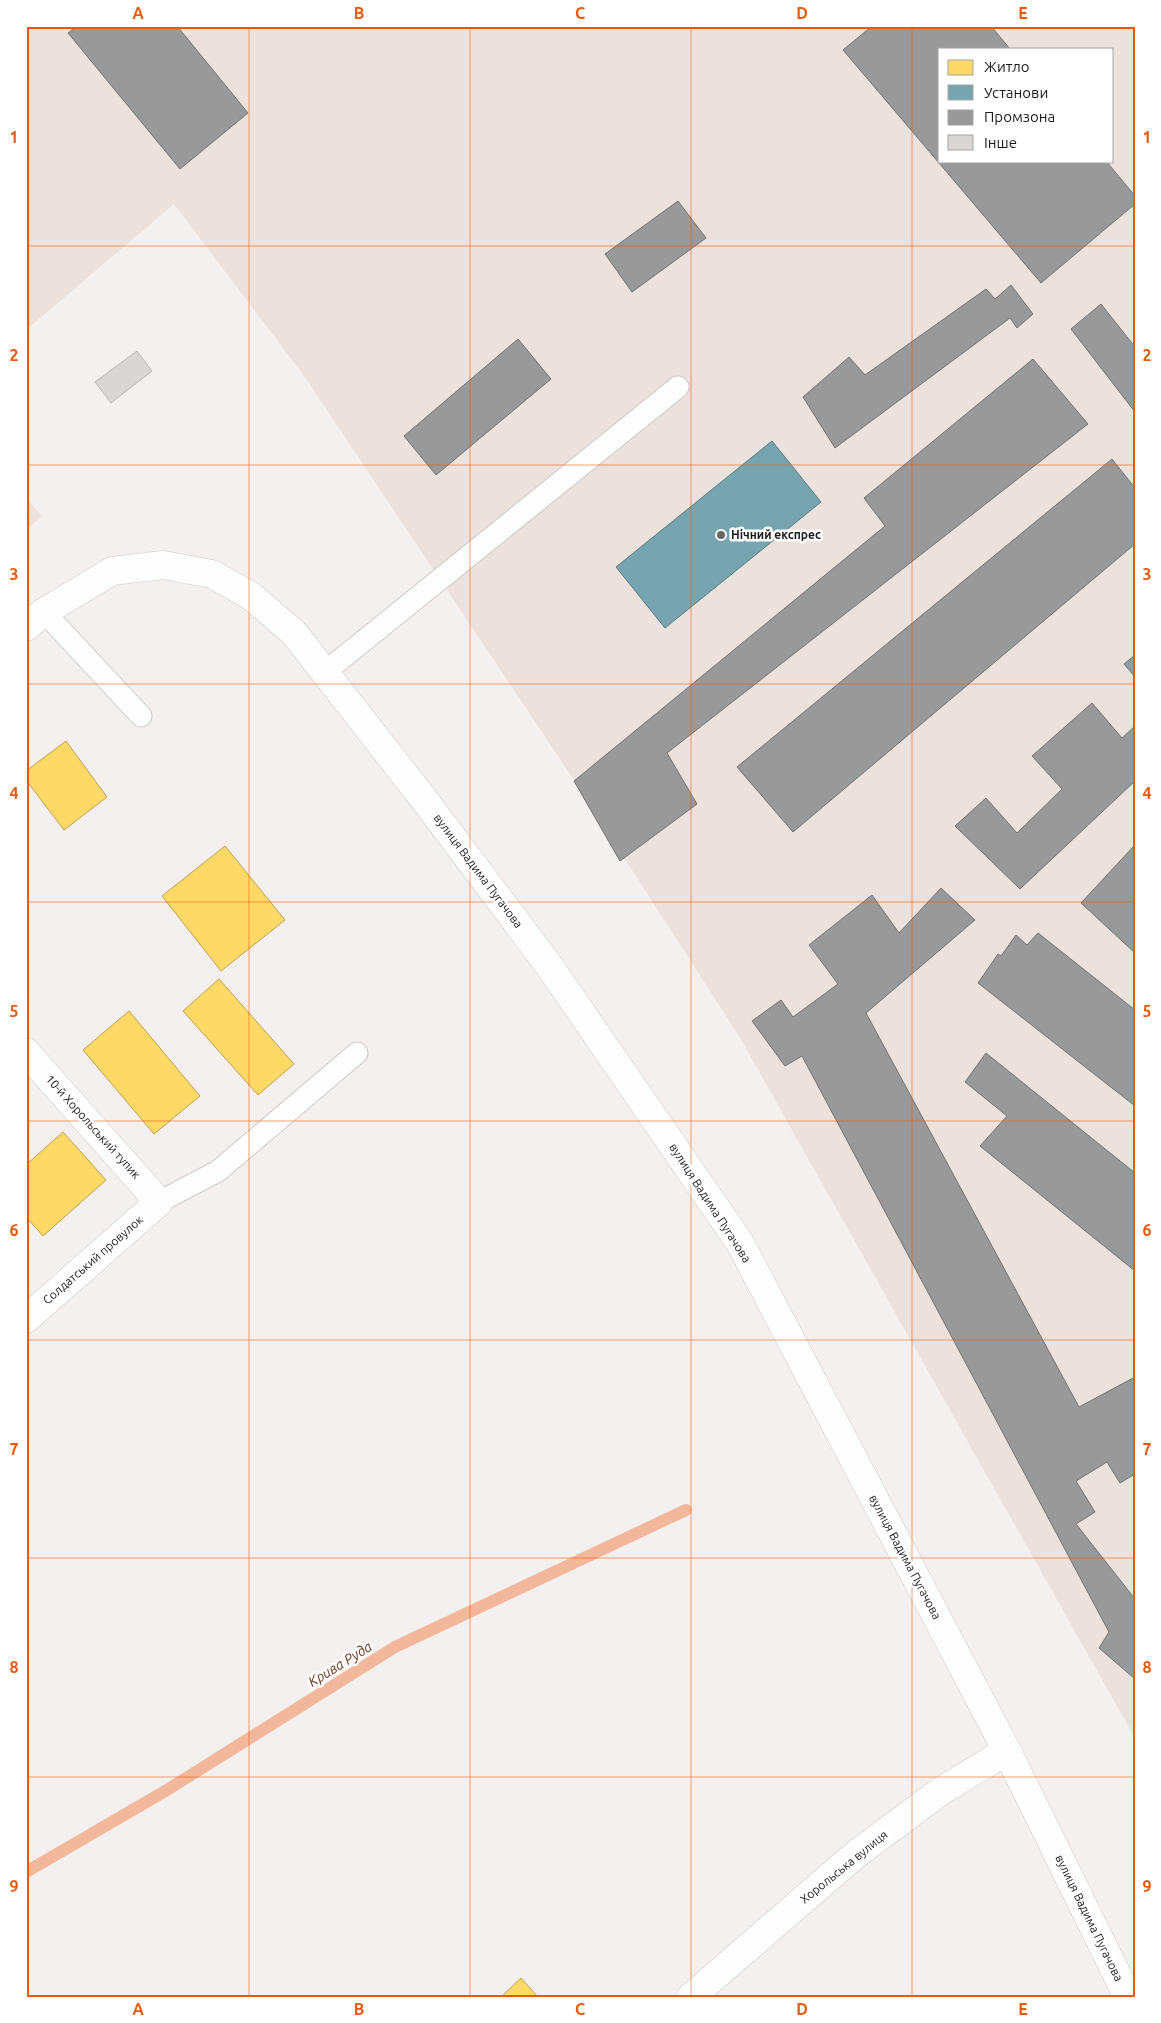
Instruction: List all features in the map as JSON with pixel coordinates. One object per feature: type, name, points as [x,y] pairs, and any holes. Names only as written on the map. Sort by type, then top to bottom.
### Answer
[{"type":"street","name":"вулиця Вадима Пугачова","points":[[35,619],[112,571],[163,565],[212,574],[250,596],[294,633],[325,672],[550,967],[740,1244],[1007,1751],[1128,1997]]},
{"type":"street","name":"10-й Хорольський тупик","points":[[26,1052],[160,1202]]},
{"type":"street","name":"Солдатський провулок","points":[[26,1318],[160,1202]]},
{"type":"street","name":"Хорольська вулиця","points":[[691,1997],[855,1855],[941,1791],[1007,1751]]},
{"type":"lane","points":[[325,672],[678,387]]},
{"type":"lane","points":[[35,619],[141,716]]},
{"type":"lane","points":[[160,1202],[218,1171],[357,1053]]},
{"type":"shaded area","points":[[26,26],[1135,26],[1135,1738],[739,1036],[574,780],[305,377],[174,204],[26,330]]},
{"type":"shaded area","points":[[26,498],[42,516],[26,530]]},
{"type":"building: Житло","points":[[66,741],[107,797],[64,830],[26,780],[26,771]]},
{"type":"building: Житло","points":[[225,846],[285,920],[221,971],[162,896]]},
{"type":"building: Житло","points":[[219,979],[294,1064],[258,1095],[183,1011]]},
{"type":"building: Житло","points":[[129,1011],[200,1096],[154,1134],[83,1050]]},
{"type":"building: Житло","points":[[63,1132],[106,1180],[43,1236],[26,1217],[26,1165]]},
{"type":"building: Житло","points":[[521,1978],[538,1997],[501,1997]]},
{"type":"building: Установи","points":[[772,441],[821,502],[665,628],[616,567]]},
{"type":"building: Промзона","points":[[77,26],[177,26],[248,113],[180,169],[68,33]]},
{"type":"building: Промзона","points":[[872,26],[991,26],[1009,48],[938,48],[938,162],[843,50]]},
{"type":"building: Промзона","points":[[938,162],[1107,162],[1135,196],[1135,204],[1041,283]]},
{"type":"building: Промзона","points":[[678,201],[706,238],[632,292],[605,254]]},
{"type":"building: Промзона","points":[[1011,285],[1033,314],[1017,328],[1010,318],[835,448],[803,397],[849,357],[865,375],[986,289],[995,299]]},
{"type":"building: Промзона","points":[[1101,304],[1135,347],[1135,412],[1071,329]]},
{"type":"building: Промзона","points":[[518,339],[551,379],[436,475],[404,436]]},
{"type":"building: Промзона","points":[[1033,359],[1088,424],[667,753],[697,804],[620,861],[574,781],[885,526],[864,498]]},
{"type":"building: Промзона","points":[[1112,459],[1135,488],[1135,544],[793,832],[737,767]]},
{"type":"building: Промзона","points":[[1135,655],[1135,677],[1124,664]]},
{"type":"building: Промзона","points":[[1092,703],[1122,738],[1135,726],[1135,781],[1020,889],[955,826],[986,798],[1017,833],[1062,789],[1032,756]]},
{"type":"building: Промзона","points":[[1133,847],[1135,849],[1135,953],[1081,903]]},
{"type":"building: Промзона","points":[[941,888],[975,920],[866,1013],[1079,1407],[1135,1377],[1135,1474],[1120,1483],[1107,1462],[1076,1481],[1095,1512],[1076,1524],[1135,1599],[1135,1679],[1099,1648],[1109,1632],[802,1056],[785,1066],[752,1021],[781,1000],[793,1017],[838,984],[809,945],[872,895],[899,933]]},
{"type":"building: Промзона","points":[[1038,933],[1135,1010],[1135,1106],[978,983],[998,954],[1001,956],[1016,935],[1027,945]]},
{"type":"building: Промзона","points":[[986,1053],[1135,1173],[1135,1271],[980,1146],[1007,1116],[965,1082]]},
{"type":"building: Інше","points":[[137,351],[152,371],[111,403],[95,382]]},
{"type":"waterway","name":"Крива Руда","points":[[26,1872],[167,1790],[395,1647],[686,1510]]},
{"type":"place","name":"Нічний експрес","points":[[721,535]]}]
